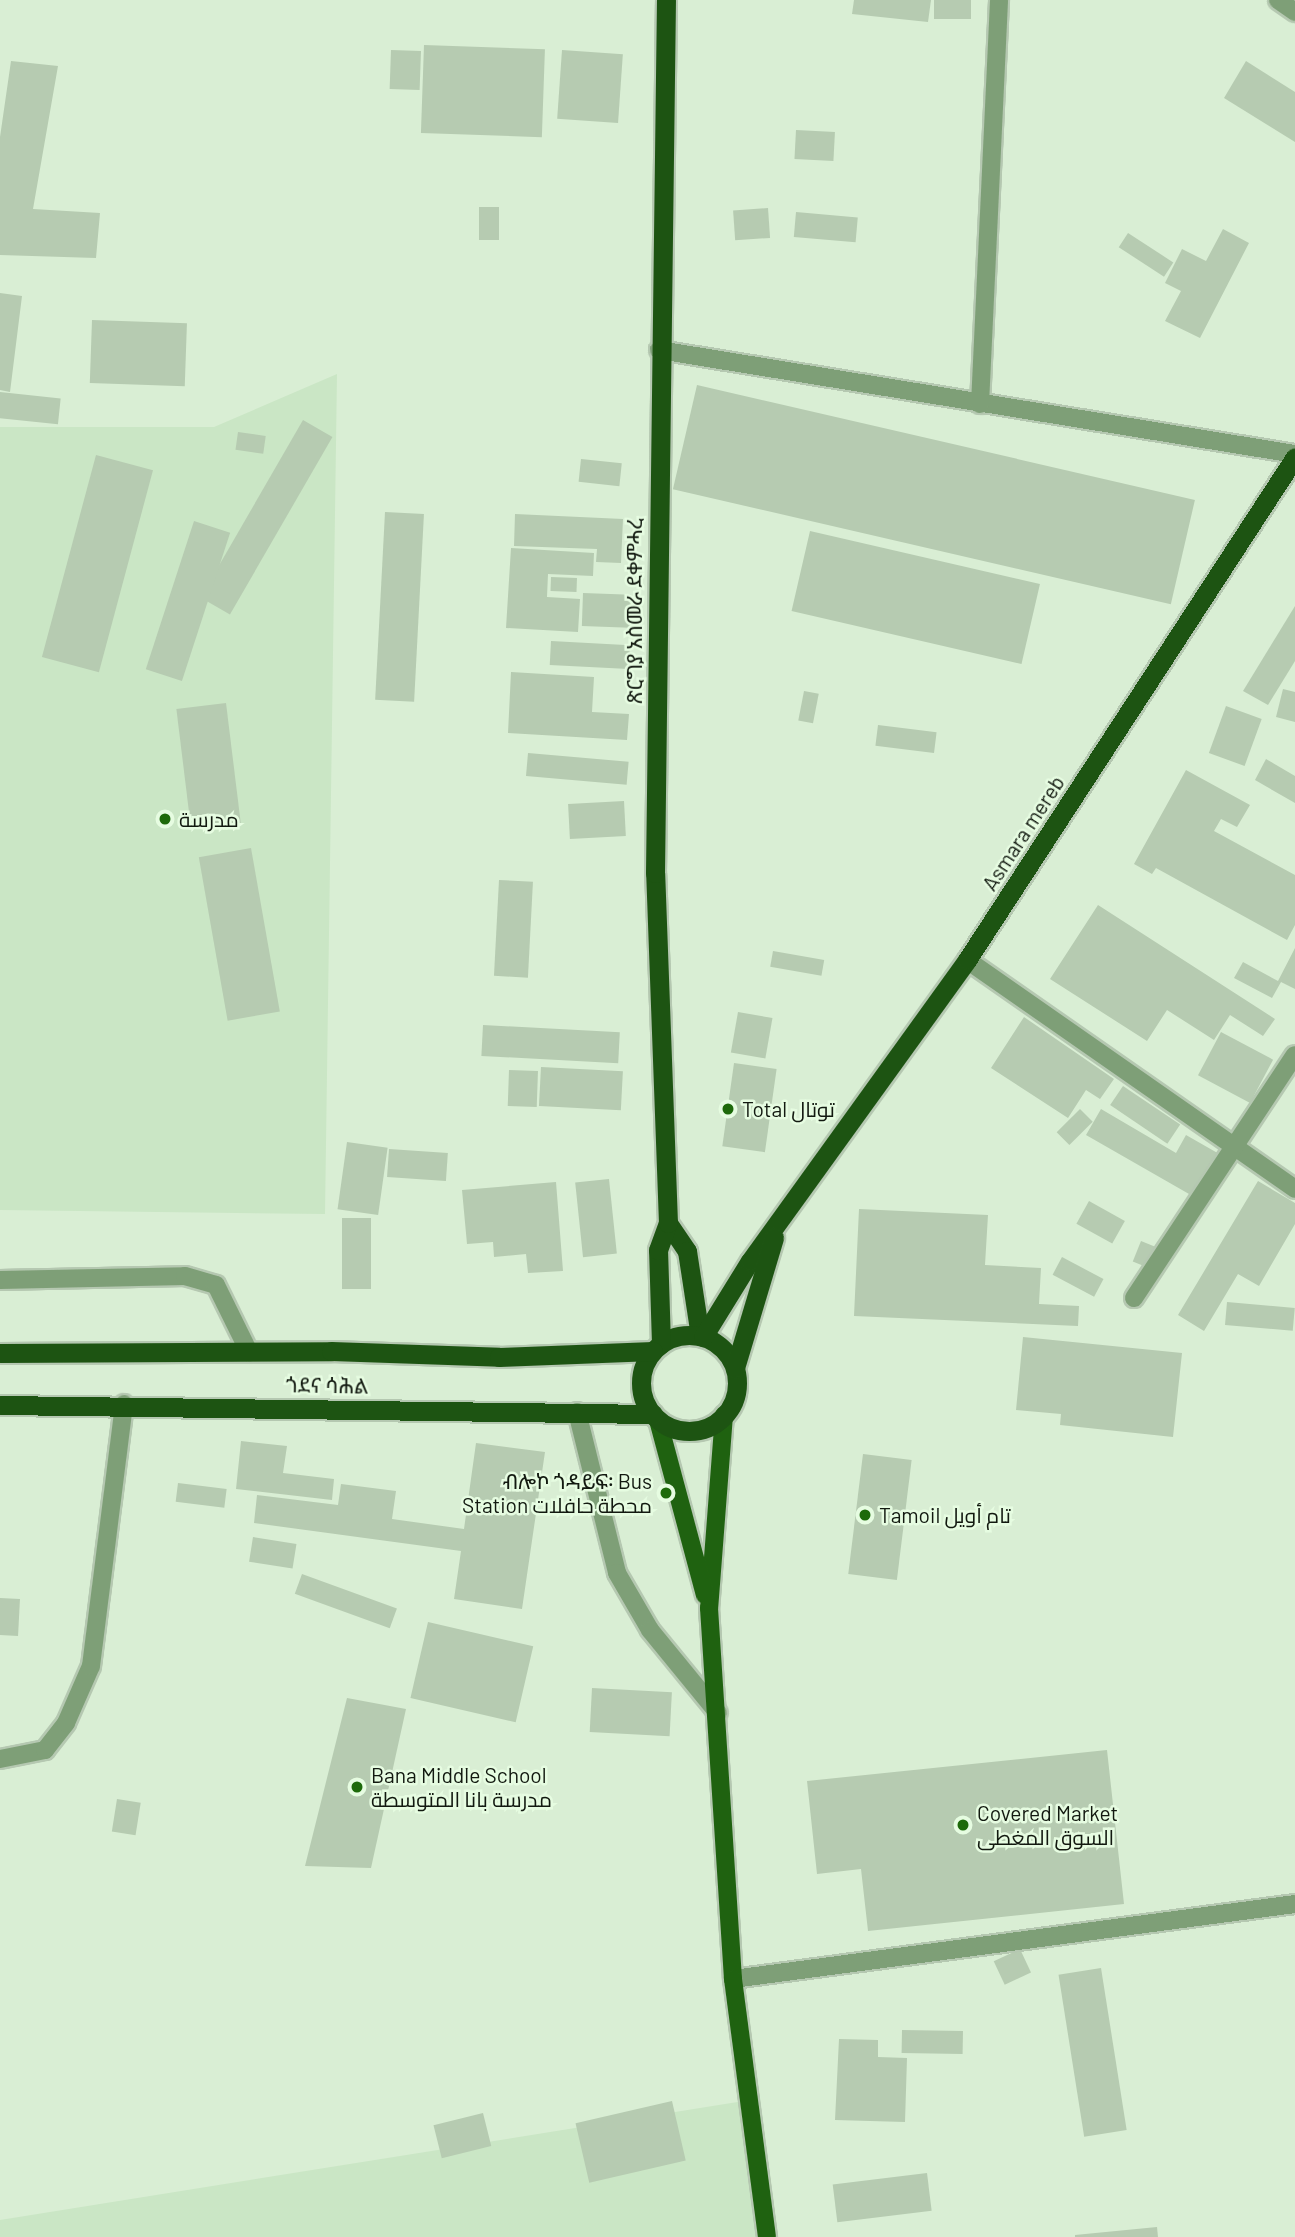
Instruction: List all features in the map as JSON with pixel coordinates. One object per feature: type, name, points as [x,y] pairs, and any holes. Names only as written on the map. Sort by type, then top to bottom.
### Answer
[{"type":"highway","name":"ጽርግያ አስመራ ደቀምሓረ","points":[[666,0],[659,350],[655,873],[668,1223]]},
{"type":"highway","name":"Asmara mereb","points":[[701,1337],[967,960],[1295,456]]},
{"type":"highway","points":[[668,1223],[687,1251],[701,1337]]},
{"type":"highway","points":[[668,1223],[658,1251],[657,1347],[641,1390],[655,1417],[692,1430],[724,1415],[736,1393],[735,1368],[778,1227]]},
{"type":"highway","points":[[657,1347],[701,1337],[723,1349],[735,1368]]},
{"type":"highway","name":"ጎደና ሳሕል","points":[[0,1353],[249,1352],[499,1357],[657,1347]]},
{"type":"highway","name":"ጎደና ሳሕል","points":[[0,1405],[124,1404],[577,1412],[655,1417]]},
{"type":"main road","points":[[724,1415],[709,1608],[718,1713],[733,1979],[767,2237]]},
{"type":"main road","points":[[655,1417],[709,1608]]},
{"type":"street","points":[[980,404],[999,0]]},
{"type":"street","points":[[1278,0],[1295,12]]},
{"type":"street","points":[[659,350],[1295,456]]},
{"type":"street","points":[[967,960],[1234,1142],[1295,1189]]},
{"type":"street","points":[[1134,1298],[1234,1142],[1295,1055]]},
{"type":"street","points":[[0,1280],[185,1276],[216,1285],[249,1352]]},
{"type":"street","points":[[0,1759],[45,1751],[66,1723],[91,1666],[124,1404]]},
{"type":"street","points":[[577,1412],[617,1573],[650,1630],[718,1713]]},
{"type":"street","points":[[733,1979],[1295,1904]]},
{"type":"shaded area","name":"مدرسة","points":[[337,374],[325,1214],[0,1210],[0,427],[214,427]]},
{"type":"shaded area","points":[[750,2100],[771,2237],[0,2237],[0,2220]]},
{"type":"building","points":[[854,0],[931,0],[928,22],[852,14]]},
{"type":"building","points":[[934,0],[971,0],[971,19],[934,19]]},
{"type":"building","points":[[424,45],[545,49],[542,137],[421,133]]},
{"type":"building","points":[[391,50],[421,51],[420,90],[390,89]]},
{"type":"building","points":[[562,50],[623,54],[618,123],[557,119]]},
{"type":"building","points":[[11,61],[58,66],[33,209],[100,213],[96,258],[0,255],[0,137]]},
{"type":"building","points":[[1246,61],[1295,92],[1295,142],[1224,98]]},
{"type":"building","points":[[796,130],[835,132],[833,161],[794,159]]},
{"type":"building","points":[[479,207],[499,207],[499,240],[479,240]]},
{"type":"building","points":[[768,208],[770,238],[735,240],[733,210]]},
{"type":"building","points":[[796,212],[858,217],[856,242],[794,237]]},
{"type":"building","points":[[1223,229],[1249,243],[1200,338],[1165,321],[1181,291],[1165,283],[1182,249],[1206,261]]},
{"type":"building","points":[[1128,233],[1173,262],[1164,277],[1119,247]]},
{"type":"building","points":[[0,293],[22,296],[10,392],[0,390]]},
{"type":"building","points":[[92,320],[187,323],[185,386],[90,383]]},
{"type":"building","points":[[697,385],[1195,500],[1171,604],[673,489]]},
{"type":"building","points":[[0,392],[61,398],[58,424],[0,418]]},
{"type":"building","points":[[303,420],[332,437],[230,615],[201,598]]},
{"type":"building","points":[[238,432],[266,436],[263,454],[235,450]]},
{"type":"building","points":[[96,455],[153,470],[99,672],[42,657]]},
{"type":"building","points":[[581,459],[622,463],[619,486],[579,482]]},
{"type":"building","points":[[385,512],[424,514],[414,702],[375,700]]},
{"type":"building","points":[[515,514],[623,519],[621,563],[596,562],[597,549],[514,546]]},
{"type":"building","points":[[194,521],[230,533],[182,681],[146,669]]},
{"type":"building","points":[[810,531],[1040,584],[1022,664],[792,611]]},
{"type":"building","points":[[511,548],[594,553],[593,576],[548,574],[547,597],[580,599],[578,632],[506,628]]},
{"type":"building","points":[[551,577],[577,578],[576,592],[551,591]]},
{"type":"building","points":[[583,593],[631,595],[630,628],[582,626]]},
{"type":"building","points":[[1295,606],[1295,661],[1268,705],[1243,691]]},
{"type":"building","points":[[551,641],[630,645],[629,669],[550,665]]},
{"type":"building","points":[[511,672],[594,677],[592,712],[629,714],[627,740],[508,733]]},
{"type":"building","points":[[1283,689],[1295,692],[1295,722],[1276,717]]},
{"type":"building","points":[[804,691],[819,694],[813,723],[798,720]]},
{"type":"building","points":[[226,703],[241,824],[191,830],[176,709]]},
{"type":"building","points":[[1226,706],[1262,719],[1245,766],[1209,753]]},
{"type":"building","points":[[878,725],[937,732],[934,753],[875,746]]},
{"type":"building","points":[[528,753],[629,762],[627,785],[526,776]]},
{"type":"building","points":[[1266,759],[1295,776],[1295,803],[1255,780]]},
{"type":"building","points":[[1186,770],[1250,805],[1237,827],[1221,819],[1214,831],[1295,875],[1295,925],[1287,940],[1156,868],[1152,874],[1134,864]]},
{"type":"building","points":[[624,801],[626,836],[570,839],[568,804]]},
{"type":"building","points":[[251,848],[280,1011],[228,1021],[199,857]]},
{"type":"building","points":[[499,880],[533,882],[528,978],[494,976]]},
{"type":"building","points":[[1098,905],[1275,1019],[1263,1036],[1230,1015],[1214,1040],[1167,1010],[1147,1041],[1050,979]]},
{"type":"building","points":[[1295,948],[1295,989],[1281,982],[1272,998],[1234,978],[1243,962],[1278,981]]},
{"type":"building","points":[[773,951],[824,960],[821,976],[770,967]]},
{"type":"building","points":[[738,1012],[772,1018],[765,1058],[731,1052]]},
{"type":"building","points":[[1024,1017],[1114,1079],[1100,1099],[1086,1090],[1068,1118],[991,1068]]},
{"type":"building","points":[[483,1025],[620,1032],[618,1063],[481,1056]]},
{"type":"building","points":[[1221,1032],[1273,1060],[1250,1103],[1198,1075]]},
{"type":"building","points":[[734,1063],[777,1069],[765,1152],[722,1146]]},
{"type":"building","points":[[541,1067],[623,1071],[621,1110],[539,1106]]},
{"type":"building","points":[[509,1070],[538,1071],[537,1107],[508,1106]]},
{"type":"building","points":[[1123,1086],[1180,1125],[1167,1144],[1110,1105]]},
{"type":"building","points":[[1080,1109],[1093,1122],[1069,1145],[1057,1132]]},
{"type":"building","points":[[1101,1109],[1176,1153],[1186,1135],[1228,1159],[1203,1202],[1086,1135]]},
{"type":"building","points":[[347,1142],[388,1148],[378,1215],[338,1209]]},
{"type":"building","points":[[389,1149],[448,1153],[446,1181],[387,1177]]},
{"type":"building","points":[[609,1179],[617,1254],[583,1257],[575,1183]]},
{"type":"building","points":[[1258,1181],[1295,1203],[1295,1224],[1259,1286],[1238,1274],[1204,1331],[1178,1315]]},
{"type":"building","points":[[556,1182],[563,1271],[528,1273],[526,1254],[494,1257],[493,1242],[467,1244],[462,1190]]},
{"type":"building","points":[[1089,1201],[1125,1221],[1112,1244],[1076,1224]]},
{"type":"building","points":[[859,1209],[988,1215],[985,1265],[1041,1268],[1039,1304],[1079,1306],[1078,1326],[854,1316]]},
{"type":"building","points":[[342,1218],[371,1218],[371,1289],[342,1289]]},
{"type":"building","points":[[1141,1241],[1161,1249],[1153,1270],[1133,1261]]},
{"type":"building","points":[[1062,1257],[1103,1279],[1094,1297],[1053,1275]]},
{"type":"building","points":[[1227,1302],[1295,1308],[1293,1331],[1225,1325]]},
{"type":"building","points":[[1023,1337],[1182,1353],[1173,1437],[1060,1425],[1061,1414],[1016,1410]]},
{"type":"building","points":[[241,1441],[287,1446],[283,1473],[334,1479],[332,1500],[236,1489]]},
{"type":"building","points":[[476,1443],[545,1452],[522,1609],[454,1599],[461,1551],[254,1523],[257,1495],[338,1505],[341,1484],[396,1491],[392,1519],[464,1529]]},
{"type":"building","points":[[863,1454],[912,1460],[897,1580],[848,1574]]},
{"type":"building","points":[[178,1483],[227,1489],[224,1508],[176,1502]]},
{"type":"building","points":[[253,1537],[296,1544],[293,1569],[249,1562]]},
{"type":"building","points":[[302,1574],[397,1609],[390,1628],[295,1594]]},
{"type":"building","points":[[0,1598],[20,1599],[18,1636],[0,1635]]},
{"type":"building","points":[[428,1622],[533,1646],[516,1722],[410,1698]]},
{"type":"building","points":[[592,1688],[672,1692],[670,1736],[590,1732]]},
{"type":"building","name":"Bana Middle School مدرسة بانا المتوسطة","points":[[347,1698],[406,1709],[371,1868],[305,1866]]},
{"type":"building","name":"Covered Market السوق المغطى","points":[[1107,1750],[1124,1904],[868,1931],[861,1869],[817,1874],[807,1781]]},
{"type":"building","points":[[117,1799],[141,1803],[136,1835],[112,1832]]},
{"type":"building","points":[[1020,1949],[1031,1973],[1005,1985],[994,1961]]},
{"type":"building","points":[[1101,1968],[1127,2130],[1084,2137],[1059,1975]]},
{"type":"building","points":[[902,2030],[963,2031],[963,2054],[902,2053]]},
{"type":"building","points":[[839,2039],[878,2040],[878,2057],[907,2058],[905,2122],[835,2120]]},
{"type":"building","points":[[672,2101],[686,2160],[589,2183],[576,2123]]},
{"type":"building","points":[[483,2113],[491,2146],[442,2158],[434,2125]]},
{"type":"building","points":[[927,2173],[932,2211],[837,2222],[833,2185]]},
{"type":"building","points":[[1157,2227],[1158,2237],[1075,2237],[1075,2235]]},
{"type":"place","name":"مدرسة","points":[[165,819]]},
{"type":"place","name":"Total توتال","points":[[728,1109]]},
{"type":"place","name":"ብሎኮ ጎዳይፍ፡ Bus Station محطة حافلات","points":[[666,1493]]},
{"type":"place","name":"Tamoil تام أويل","points":[[865,1515]]},
{"type":"place","name":"Bana Middle School مدرسة بانا المتوسطة","points":[[357,1787]]},
{"type":"place","name":"Covered Market السوق المغطى","points":[[963,1825]]}]
